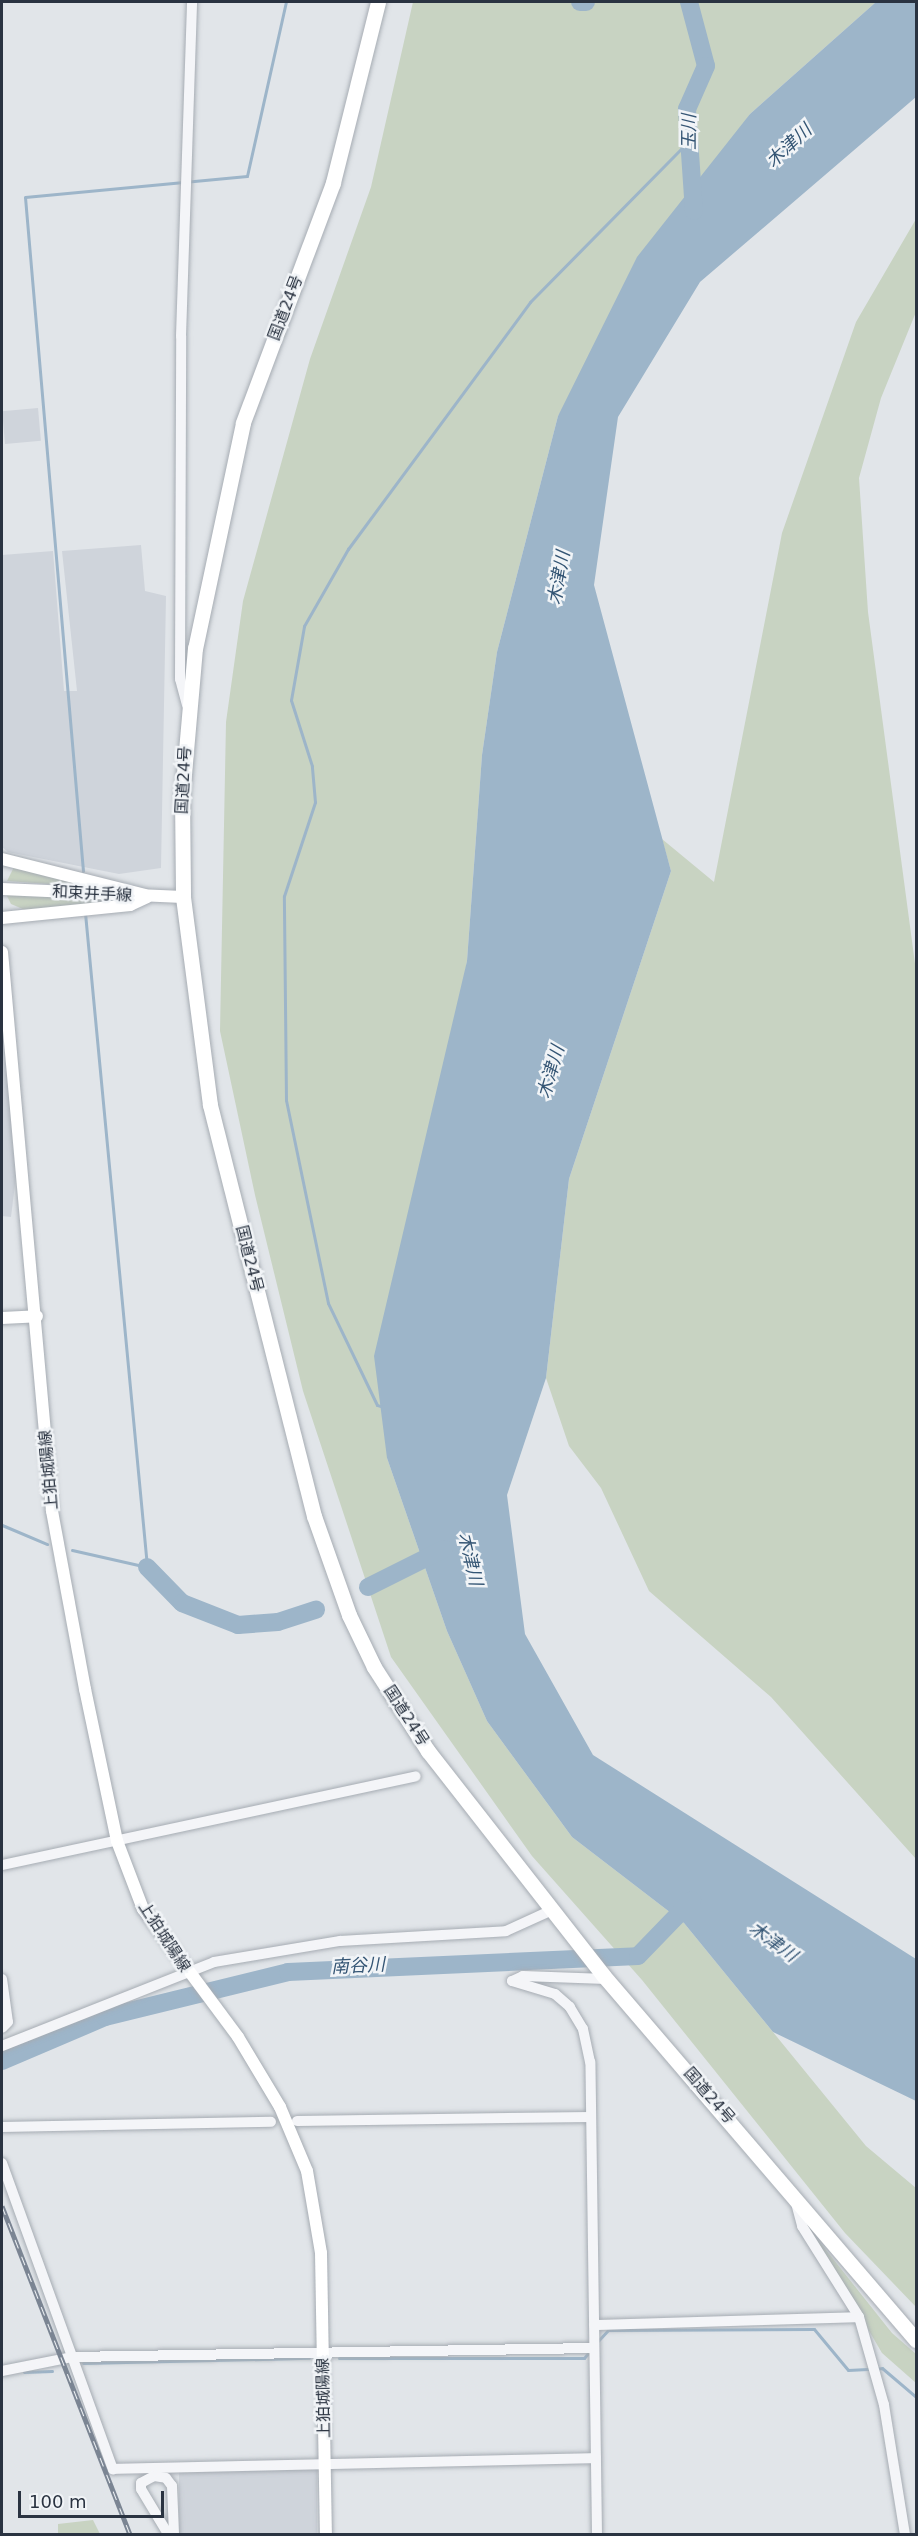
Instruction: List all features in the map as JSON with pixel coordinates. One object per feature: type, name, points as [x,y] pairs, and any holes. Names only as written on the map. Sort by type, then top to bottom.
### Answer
[{"type":"highway","name":"国道24号","points":[[378,2],[333,183],[243,423],[208,566],[188,708],[183,897],[210,1105],[314,1516],[349,1615],[428,1752],[605,1977],[916,2340]]},
{"type":"main road","points":[[2,859],[129,886],[148,897]]},
{"type":"main road","name":"和束井手線","points":[[3,889],[183,897]]},
{"type":"main road","points":[[2,918],[130,905],[148,897]]},
{"type":"main road","name":"上狛城陽線","points":[[2,952],[57,1550],[117,1841],[143,1909],[190,1977],[238,2037],[280,2107],[307,2171],[321,2244],[326,2535]]},
{"type":"main road","points":[[2,1318],[37,1316]]},
{"type":"street","points":[[188,708],[180,679],[186,182],[192,2]]},
{"type":"street","points":[[2,1865],[416,1776]]},
{"type":"street","points":[[2,2046],[190,1977],[277,1948],[506,1931],[552,1910]]},
{"type":"street","points":[[597,2535],[591,2117],[583,2029],[555,1994],[512,1981],[523,1976],[605,1977]]},
{"type":"street","points":[[2,1978],[8,2022],[2,2028]]},
{"type":"street","points":[[297,2121],[591,2117]]},
{"type":"street","points":[[2,2127],[271,2122]]},
{"type":"street","points":[[2,2163],[114,2469],[596,2458]]},
{"type":"street","points":[[795,2200],[802,2226],[859,2317],[884,2405],[905,2535]]},
{"type":"street","points":[[594,2325],[859,2317]]},
{"type":"street","points":[[2,2371],[72,2358],[594,2348]]},
{"type":"street","points":[[168,2535],[141,2489],[141,2483],[154,2476],[166,2478],[172,2487],[174,2535]]},
{"type":"shaded area","points":[[38,408],[41,441],[5,444],[2,411]]},
{"type":"shaded area","points":[[141,545],[145,591],[166,596],[161,868],[119,874],[8,852],[2,847],[2,555],[53,551],[64,691],[77,691],[62,551]]},
{"type":"shaded area","points":[[2,989],[17,1168],[11,1217],[2,1216]]},
{"type":"shaded area","points":[[179,2467],[317,2467],[317,2534],[179,2534]]},
{"type":"green space","points":[[413,2],[876,2],[750,114],[558,416],[497,652],[482,755],[467,961],[387,1458],[447,1631],[487,1721],[572,1837],[684,1923],[866,2146],[916,2188],[916,2307],[845,2233],[642,1980],[532,1856],[391,1657],[303,1391],[255,1195],[220,1031],[226,722],[243,601],[310,359],[371,187]]},
{"type":"green space","points":[[916,219],[916,312],[881,398],[859,478],[868,612],[916,971],[916,1859],[771,1697],[649,1591],[601,1488],[569,1446],[546,1378],[569,1179],[671,871],[662,839],[714,882],[782,533],[856,322]]},
{"type":"green space","points":[[14,867],[91,887],[7,881]]},
{"type":"green space","points":[[6,894],[122,900],[122,903],[25,910],[11,904]]},
{"type":"green space","points":[[810,2230],[892,2333],[916,2354],[916,2383],[882,2353]]},
{"type":"green space","points":[[93,2520],[100,2534],[58,2534],[58,2524]]},
{"type":"water","name":"木津川","points":[[876,2],[916,2],[916,97],[700,282],[618,417],[594,585],[671,871],[569,1179],[546,1378],[507,1495],[525,1634],[593,1755],[916,1959],[916,2101],[773,2032],[684,1923],[572,1837],[487,1721],[447,1631],[387,1458],[374,1356],[467,961],[482,755],[497,652],[558,416],[637,257],[750,114]]},
{"type":"waterway","points":[[83,871],[25,197],[247,176],[286,2]]},
{"type":"waterway","name":"玉川","points":[[580,2],[586,2]]},
{"type":"waterway","name":"玉川","points":[[689,2],[706,66],[687,109],[694,211]]},
{"type":"waterway","points":[[384,1407],[377,1405],[328,1303],[286,1100],[284,896],[315,802],[312,766],[291,700],[304,626],[348,549],[530,302],[688,142]]},
{"type":"waterway","points":[[85,913],[147,1567]]},
{"type":"waterway","points":[[2,1525],[47,1544]]},
{"type":"waterway","points":[[368,1587],[444,1549]]},
{"type":"waterway","points":[[72,1550],[147,1567]]},
{"type":"waterway","points":[[147,1567],[182,1603],[238,1625],[278,1622],[316,1610]]},
{"type":"waterway","name":"南谷川","points":[[2,2061],[105,2017],[288,1972],[638,1956],[692,1900]]},
{"type":"waterway","points":[[597,2342],[608,2330],[814,2329],[848,2370],[882,2368],[916,2397]]},
{"type":"waterway","points":[[339,2358],[584,2358],[589,2352]]},
{"type":"waterway","points":[[83,2363],[309,2358]]},
{"type":"waterway","points":[[24,2372],[52,2371]]},
{"type":"railway","points":[[2,2206],[130,2534]]}]
